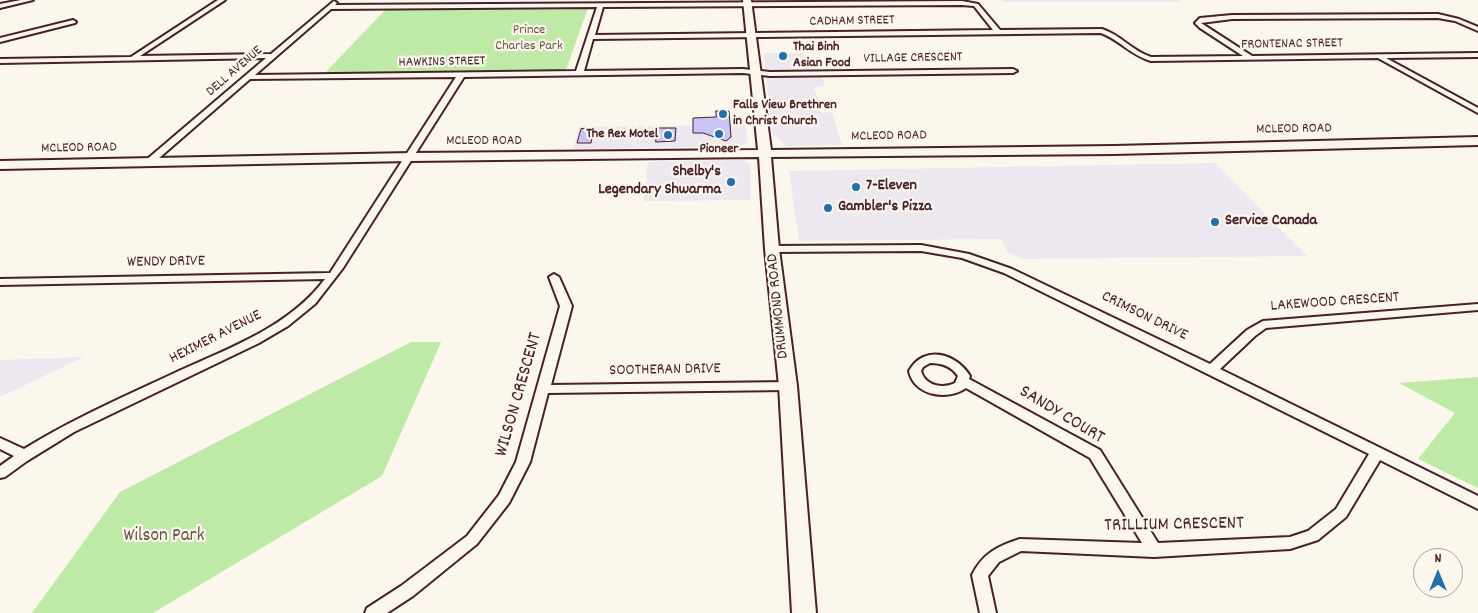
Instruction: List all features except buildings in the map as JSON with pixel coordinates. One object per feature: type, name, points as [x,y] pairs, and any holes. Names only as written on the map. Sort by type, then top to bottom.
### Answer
[{"type":"main road","name":"DRUMMOND ROAD","points":[[747,2],[765,154],[772,249],[788,386],[804,613]]},
{"type":"main road","name":"MCLEOD ROAD","points":[[0,165],[411,157],[1114,150],[1478,141]]},
{"type":"street","points":[[0,6],[30,0]]},
{"type":"street","points":[[132,59],[222,0]]},
{"type":"street","name":"DELL AVENUE","points":[[148,163],[337,0]]},
{"type":"street","points":[[329,7],[505,3],[601,5],[961,1],[976,5],[998,32]]},
{"type":"street","points":[[578,74],[601,5]]},
{"type":"street","points":[[1251,58],[1202,27],[1198,23],[1200,20],[1232,17],[1438,16],[1457,20],[1478,29]]},
{"type":"street","points":[[0,40],[73,22]]},
{"type":"street","name":"CADHAM STREET","points":[[590,37],[1102,31],[1113,36]]},
{"type":"street","name":"FRONTENAC STREET","points":[[1113,36],[1133,54],[1151,59],[1478,55]]},
{"type":"street","points":[[0,61],[272,56]]},
{"type":"street","points":[[1380,57],[1478,111]]},
{"type":"street","name":"VILLAGE CRESCENT","points":[[755,72],[770,74],[1012,71]]},
{"type":"street","name":"HAWKINS STREET","points":[[249,77],[755,72]]},
{"type":"street","name":"HEXIMER AVENUE","points":[[0,473],[25,455],[77,424],[252,344],[312,301],[332,276],[411,157],[461,75]]},
{"type":"street","name":"CRIMSON DRIVE","points":[[772,249],[921,248],[943,250],[980,259],[1211,370],[1478,503]]},
{"type":"street","name":"WENDY DRIVE","points":[[0,282],[332,276]]},
{"type":"street","name":"WILSON CRESCENT","points":[[374,613],[407,591],[472,540],[504,499],[523,462],[566,306],[554,277]]},
{"type":"street","name":"LAKEWOOD CRESCENT","points":[[1211,370],[1251,333],[1263,325],[1478,307]]},
{"type":"street","name":"SANDY COURT","points":[[964,381],[1095,454],[1154,550]]},
{"type":"street","name":"SOOTHERAN DRIVE","points":[[543,389],[788,386]]},
{"type":"street","points":[[0,443],[25,455]]},
{"type":"street","name":"TRILLIUM CRESCENT","points":[[988,613],[980,575],[993,557],[1020,545],[1154,550],[1290,543],[1313,536],[1341,513],[1377,453]]},
{"type":"shaded area","points":[[1002,0],[1179,0],[1181,2],[1004,2]]},
{"type":"shaded area","points":[[764,53],[803,53],[808,69],[819,69],[825,86],[814,87],[822,113],[832,112],[842,145],[787,146],[772,134]]},
{"type":"shaded area","points":[[745,125],[748,142],[741,146],[573,149],[579,127]]},
{"type":"shaded area","points":[[740,160],[750,163],[751,200],[644,201],[648,162]]},
{"type":"shaded area","points":[[1215,163],[1307,256],[1022,259],[1007,252],[1001,239],[799,241],[789,171]]},
{"type":"shaded area","points":[[84,357],[0,397],[0,360]]},
{"type":"green space","name":"Prince Charles Park","points":[[588,8],[566,70],[325,73],[385,10]]},
{"type":"green space","name":"Wilson Park","points":[[411,342],[441,342],[382,476],[153,613],[32,613],[120,492]]},
{"type":"green space","points":[[1478,377],[1478,488],[1418,459],[1455,413],[1399,383]]},
{"type":"place","name":"Thai Binh Asian Food","points":[[783,56]]},
{"type":"place","name":"Falls View Brethren in Christ Church","points":[[723,114]]},
{"type":"place","name":"Pioneer","points":[[719,134]]},
{"type":"place","name":"The Rex Motel","points":[[668,135]]},
{"type":"place","name":"Shelby's Legendary Shwarma","points":[[731,182]]},
{"type":"place","name":"7-Eleven","points":[[856,187]]},
{"type":"place","name":"Gambler's Pizza","points":[[828,208]]},
{"type":"place","name":"Service Canada","points":[[1215,222]]}]
